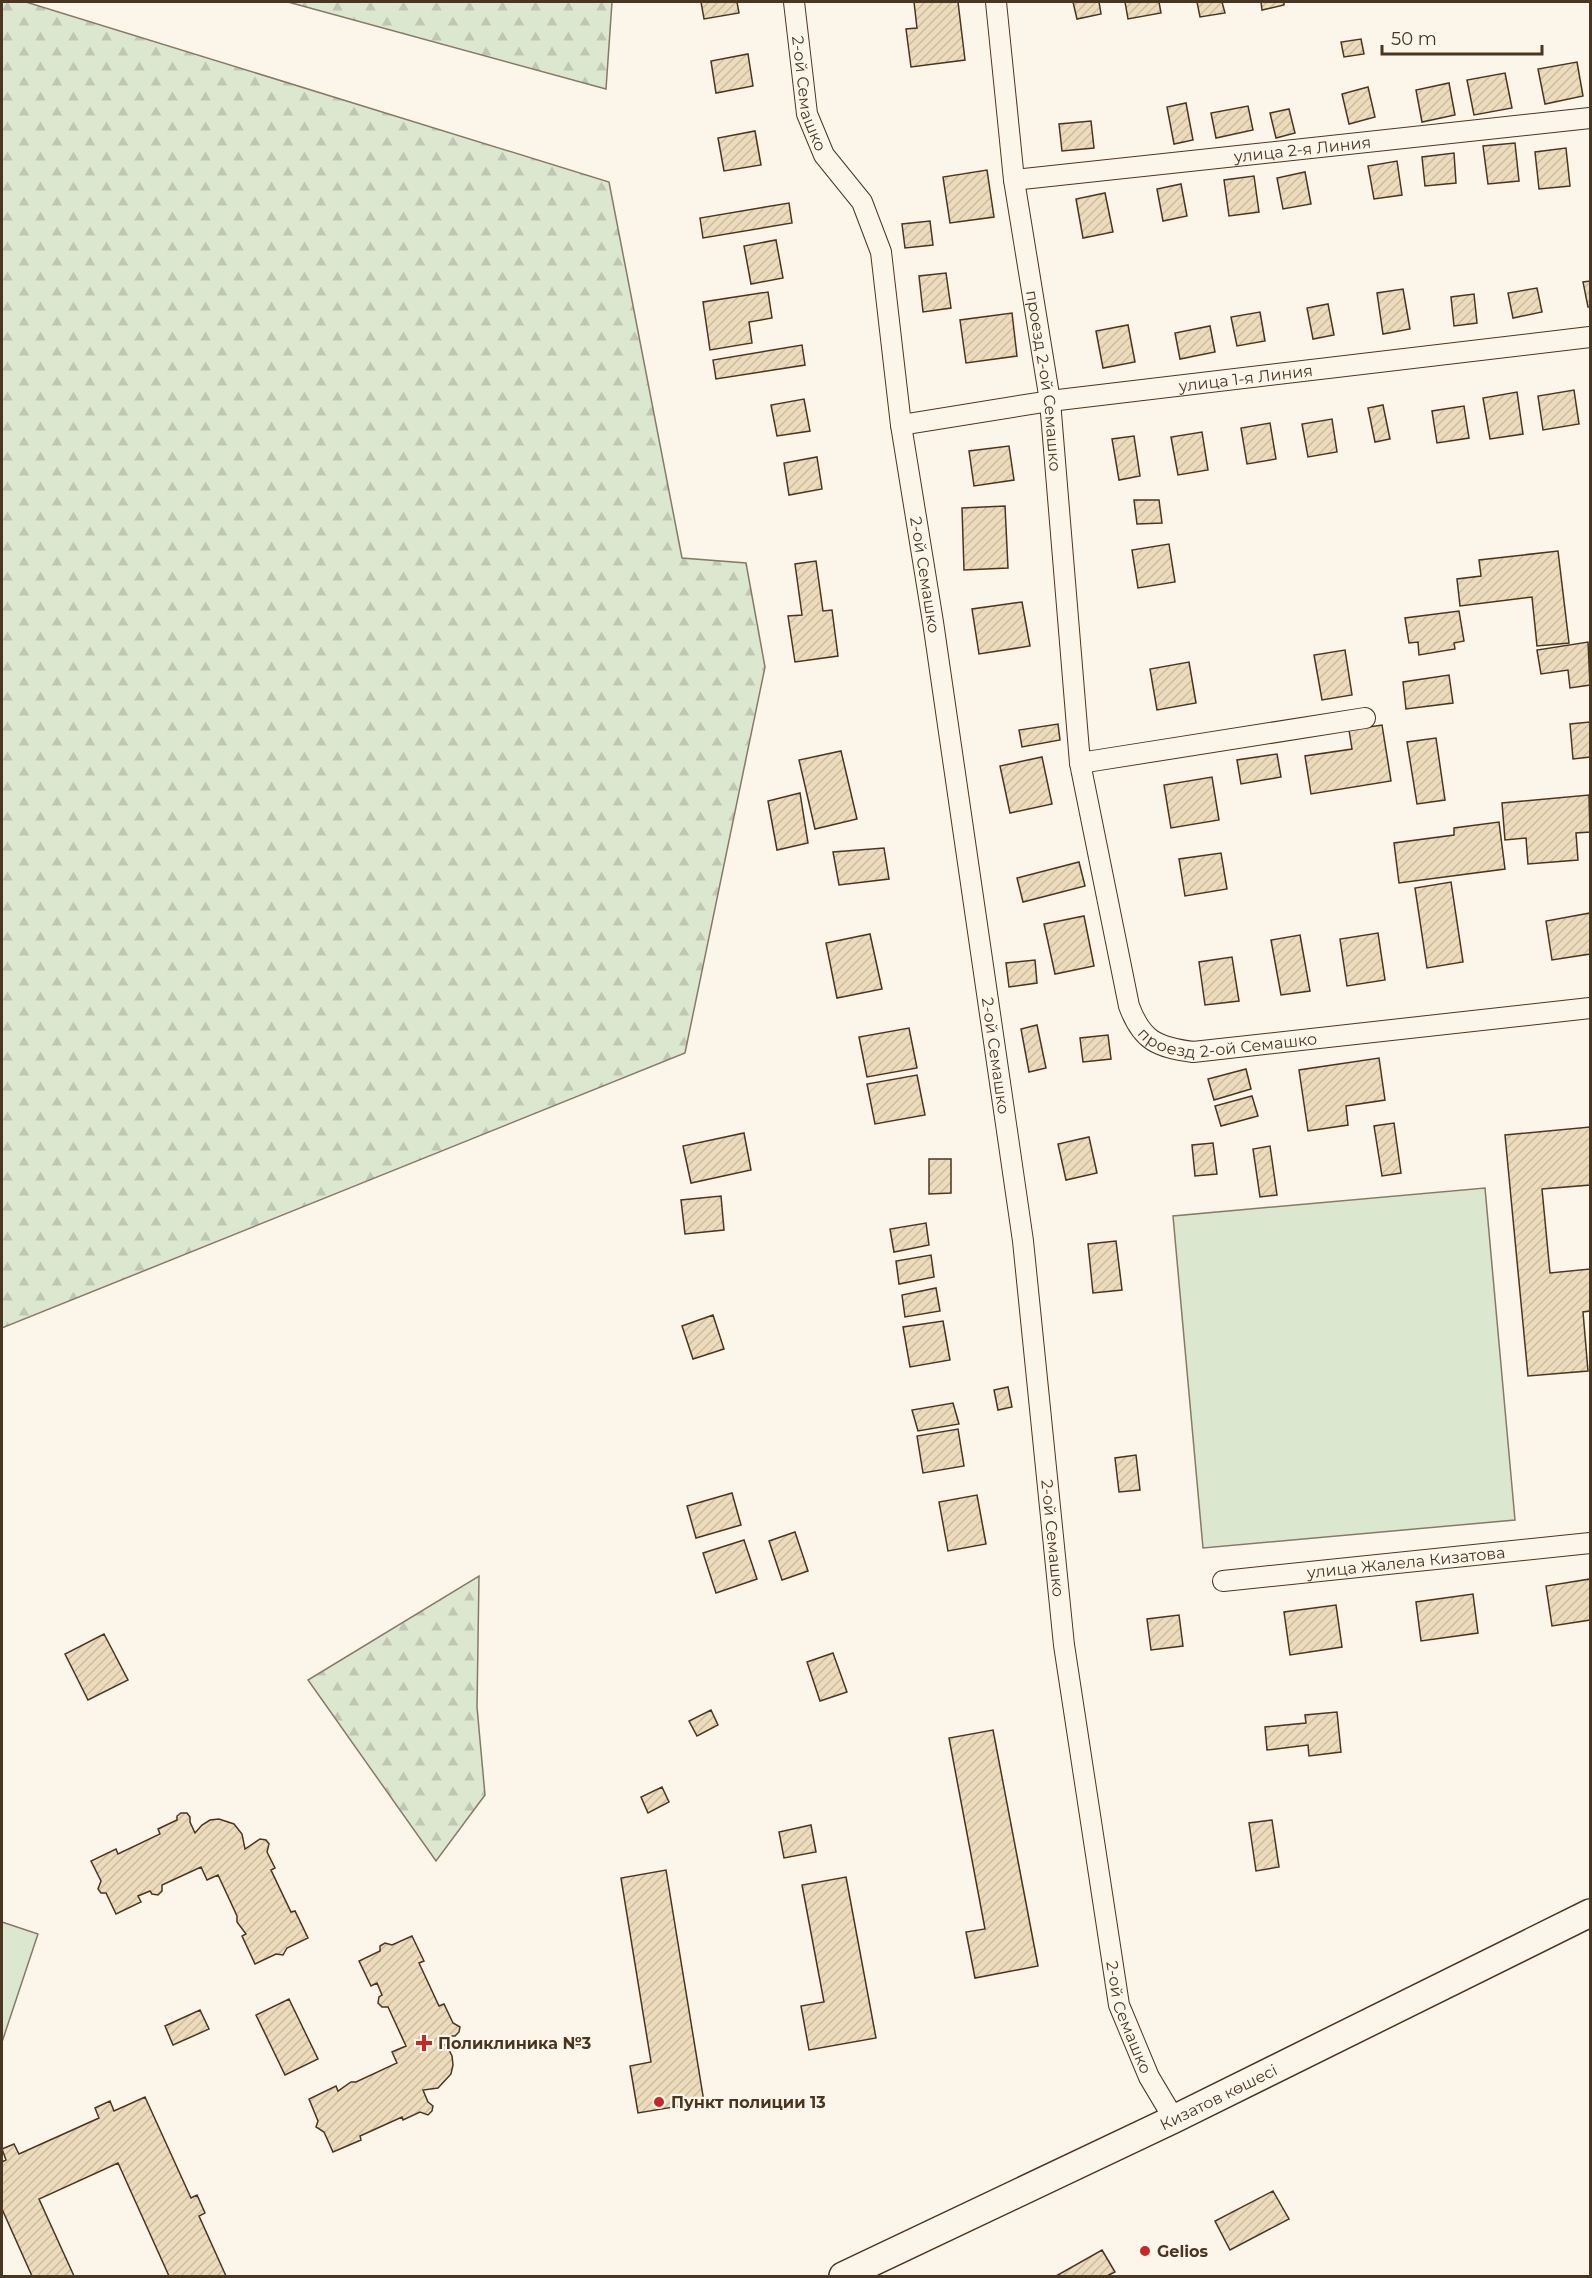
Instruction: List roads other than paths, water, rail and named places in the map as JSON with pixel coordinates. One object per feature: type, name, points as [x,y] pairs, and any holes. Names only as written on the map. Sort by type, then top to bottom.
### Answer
[{"type":"main road","name":"Кизатов көшесі","points":[[843,2277],[1174,2119],[1590,1913]]},
{"type":"street","name":"2-ой Семашко","points":[[794,2],[807,114],[824,155],[862,202],[881,252],[901,425],[935,634],[1023,1241],[1064,1645],[1119,2005],[1149,2077],[1174,2119]]},
{"type":"street","name":"проезд 2-ой Семашко","points":[[996,2],[1014,180],[1050,401],[1080,763],[1130,1006],[1136,1025],[1149,1039],[1169,1049],[1193,1052],[1590,1008]]},
{"type":"street","name":"улица 2-я Линия","points":[[1014,180],[1590,118]]},
{"type":"street","name":"улица 1-я Линия","points":[[901,425],[1050,401],[1590,337]]},
{"type":"street","points":[[1080,763],[1365,718]]},
{"type":"street","name":"улица Жалела Кизатова","points":[[1223,1581],[1590,1543]]},
{"type":"place","name":"Поликлиника №3","points":[[424,2043]]},
{"type":"place","name":"Пункт полиции 13","points":[[659,2102]]},
{"type":"place","name":"Gelios","points":[[1145,2251]]}]
